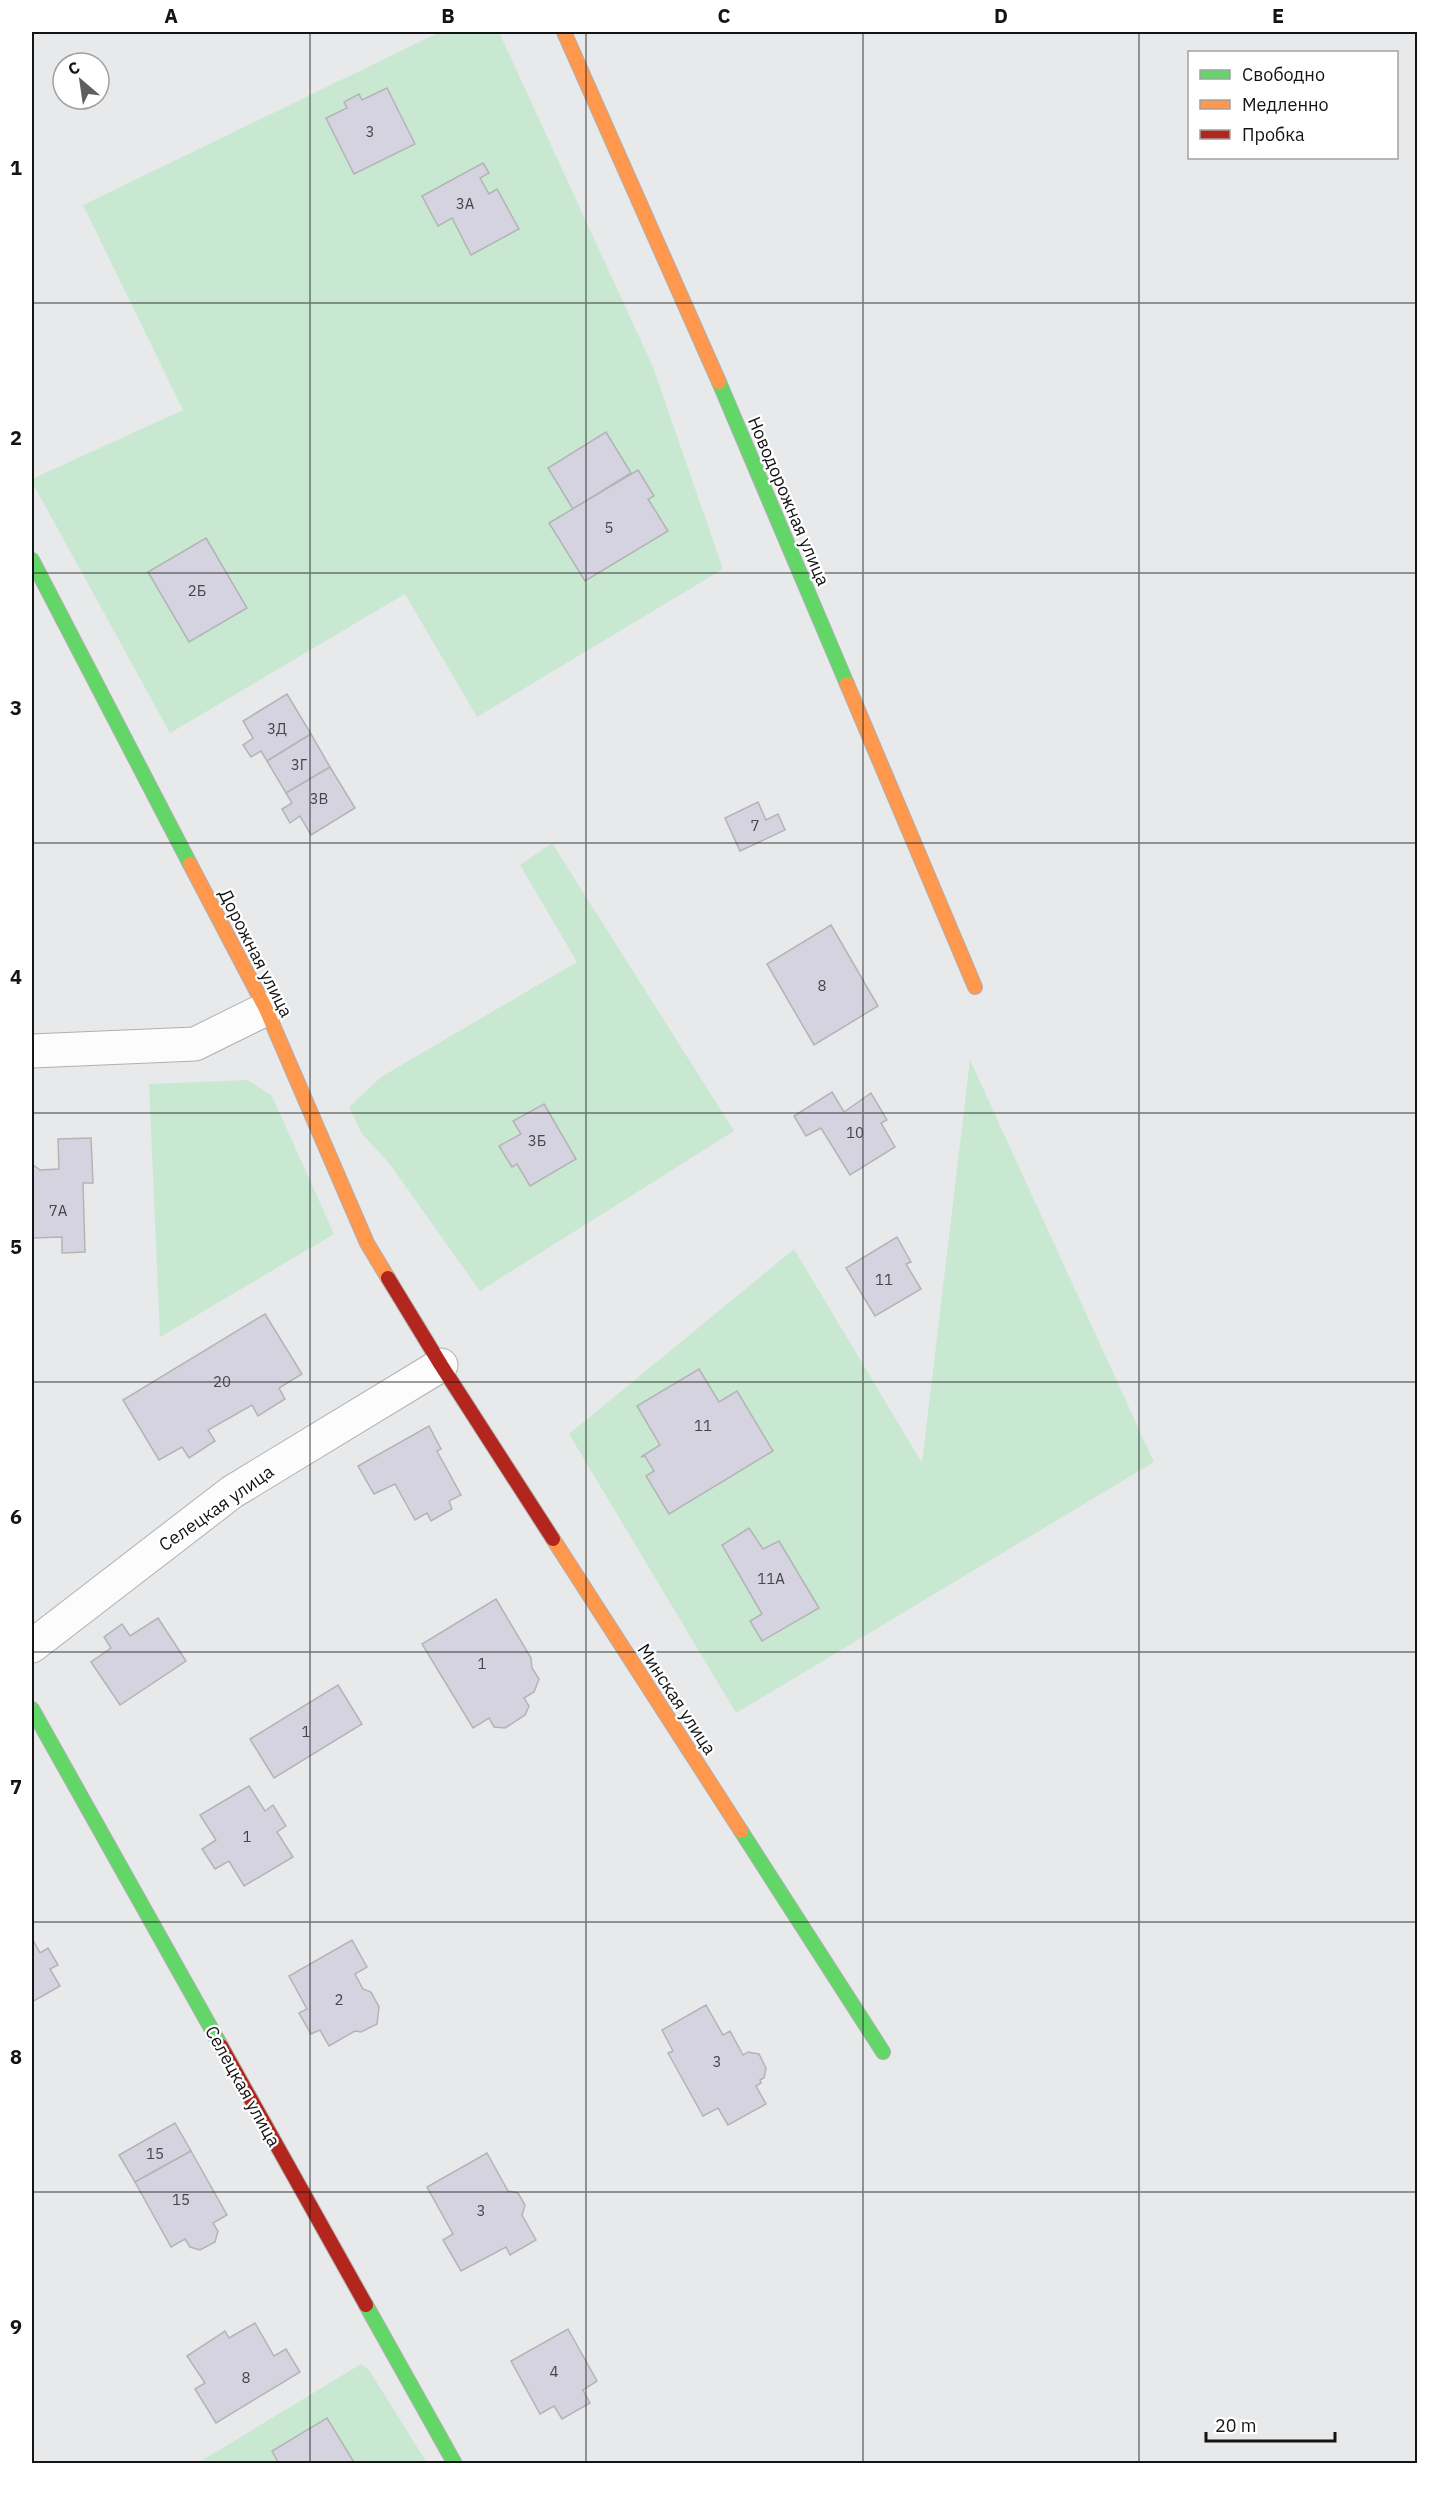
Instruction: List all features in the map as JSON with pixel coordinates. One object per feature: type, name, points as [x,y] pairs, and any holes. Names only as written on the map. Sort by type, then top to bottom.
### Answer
[{"type":"street","name":"Новодорожная улица","points":[[564,32],[690,314],[975,987]]},
{"type":"street","name":"Дорожная улица","points":[[32,560],[266,1009],[367,1243],[441,1365]]},
{"type":"street","points":[[32,1051],[195,1044],[266,1009]]},
{"type":"street","name":"Селецкая улица","points":[[32,1646],[232,1492],[441,1365]]},
{"type":"street","name":"Минская улица","points":[[441,1365],[883,2052]]},
{"type":"street","name":"Селецкая улица","points":[[32,1709],[455,2463]]},
{"type":"green space","points":[[440,32],[499,32],[653,367],[723,569],[477,717],[405,594],[170,733],[32,482],[32,479],[183,410],[83,205]]},
{"type":"green space","points":[[552,843],[734,1131],[480,1291],[389,1163],[362,1134],[349,1107],[381,1077],[577,962],[520,865]]},
{"type":"green space","points":[[970,1060],[1154,1462],[736,1713],[569,1434],[794,1249],[922,1463]]},
{"type":"green space","points":[[248,1080],[272,1096],[334,1234],[160,1337],[149,1084]]},
{"type":"green space","points":[[361,2364],[369,2370],[427,2463],[196,2464]]},
{"type":"building","points":[[387,88],[415,144],[354,174],[326,118],[347,108],[344,102],[359,94],[362,100]]},
{"type":"building","points":[[483,163],[489,173],[480,178],[489,194],[497,189],[519,229],[471,255],[452,218],[438,226],[422,196]]},
{"type":"building","points":[[606,432],[631,473],[573,509],[548,468]]},
{"type":"building","points":[[638,470],[654,496],[648,499],[668,531],[585,581],[549,523]]},
{"type":"building","points":[[206,538],[247,608],[189,642],[148,572]]},
{"type":"building","points":[[287,694],[311,734],[267,761],[261,751],[251,757],[243,745],[253,738],[243,721]]},
{"type":"building","points":[[311,734],[330,767],[286,793],[267,761]]},
{"type":"building","points":[[330,767],[355,808],[311,835],[300,816],[290,823],[282,809],[292,803],[286,793]]},
{"type":"building","points":[[758,802],[766,820],[778,814],[785,830],[740,851],[725,818]]},
{"type":"building","points":[[831,925],[878,1006],[814,1045],[767,964]]},
{"type":"building","points":[[832,1092],[844,1112],[871,1093],[887,1120],[881,1123],[895,1147],[850,1175],[821,1128],[806,1136],[794,1116]]},
{"type":"building","points":[[544,1104],[576,1159],[530,1186],[517,1164],[512,1167],[499,1146],[521,1134],[513,1121]]},
{"type":"building","points":[[91,1138],[93,1183],[83,1183],[85,1252],[62,1253],[62,1237],[32,1238],[32,1164],[40,1170],[59,1169],[58,1139]]},
{"type":"building","points":[[897,1237],[911,1262],[906,1264],[921,1289],[875,1316],[846,1268]]},
{"type":"building","points":[[265,1314],[302,1374],[279,1388],[285,1399],[258,1416],[252,1405],[208,1430],[215,1441],[189,1458],[182,1447],[159,1460],[123,1400]]},
{"type":"building","points":[[699,1369],[719,1402],[737,1391],[773,1451],[669,1514],[646,1476],[654,1471],[645,1456],[641,1457],[660,1445],[637,1406]]},
{"type":"building","points":[[429,1426],[441,1449],[437,1451],[461,1495],[449,1501],[452,1509],[431,1521],[427,1513],[415,1520],[395,1484],[374,1494],[358,1466]]},
{"type":"building","points":[[749,1528],[763,1549],[779,1541],[819,1608],[762,1641],[750,1621],[762,1614],[722,1545]]},
{"type":"building","points":[[496,1599],[531,1658],[532,1668],[539,1679],[534,1692],[524,1698],[529,1706],[525,1715],[505,1728],[494,1727],[489,1718],[473,1728],[422,1644]]},
{"type":"building","points":[[158,1618],[186,1661],[120,1705],[91,1662],[111,1648],[104,1637],[122,1624],[130,1636]]},
{"type":"building","points":[[338,1685],[362,1724],[274,1778],[250,1739]]},
{"type":"building","points":[[249,1786],[265,1811],[273,1805],[286,1826],[277,1832],[293,1857],[244,1886],[229,1861],[215,1869],[202,1849],[216,1840],[200,1815]]},
{"type":"building","points":[[32,1938],[40,1953],[48,1948],[58,1965],[50,1969],[60,1986],[32,2002]]},
{"type":"building","points":[[352,1940],[367,1967],[355,1974],[363,1989],[371,1992],[379,2007],[377,2024],[361,2032],[355,2031],[329,2046],[320,2030],[311,2034],[299,2013],[307,2009],[289,1976]]},
{"type":"building","points":[[706,2005],[723,2035],[730,2031],[743,2055],[748,2052],[759,2054],[766,2068],[764,2078],[756,2086],[766,2104],[728,2125],[718,2108],[703,2116],[668,2053],[673,2051],[662,2030]]},
{"type":"building","points":[[175,2123],[191,2151],[135,2182],[119,2155]]},
{"type":"building","points":[[191,2151],[227,2215],[213,2223],[218,2231],[215,2242],[200,2250],[190,2247],[185,2239],[171,2247],[135,2182]]},
{"type":"building","points":[[487,2153],[508,2191],[518,2193],[525,2205],[522,2215],[536,2240],[510,2255],[506,2247],[461,2271],[443,2240],[453,2234],[427,2187]]},
{"type":"building","points":[[255,2323],[274,2356],[286,2349],[300,2372],[216,2423],[195,2389],[205,2383],[187,2356],[225,2331],[229,2338]]},
{"type":"building","points":[[568,2329],[597,2381],[583,2390],[590,2403],[562,2419],[554,2406],[540,2414],[511,2361]]},
{"type":"building","points":[[327,2418],[355,2464],[279,2464],[272,2451]]},
{"type":"traffic: fast","points":[[719,382],[847,684]]},
{"type":"traffic: fast","points":[[32,560],[190,864]]},
{"type":"traffic: fast","points":[[32,1709],[221,2046]]},
{"type":"traffic: fast","points":[[741,1831],[883,2052]]},
{"type":"traffic: fast","points":[[366,2305],[455,2464]]},
{"type":"traffic: slow","points":[[564,32],[719,382]]},
{"type":"traffic: slow","points":[[847,684],[975,987]]},
{"type":"traffic: slow","points":[[190,864],[266,1009],[367,1243],[388,1278]]},
{"type":"traffic: slow","points":[[553,1539],[741,1831]]},
{"type":"traffic: jam","points":[[388,1278],[553,1539]]},
{"type":"traffic: jam","points":[[221,2046],[366,2305]]}]
